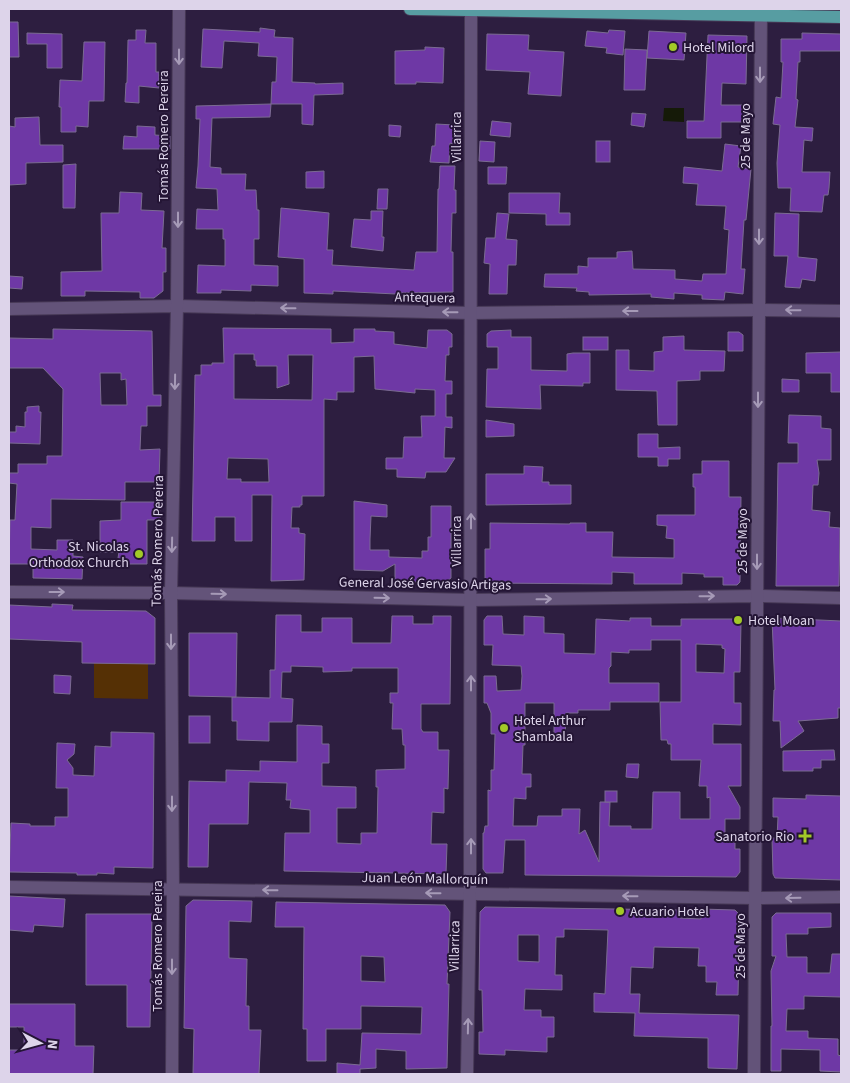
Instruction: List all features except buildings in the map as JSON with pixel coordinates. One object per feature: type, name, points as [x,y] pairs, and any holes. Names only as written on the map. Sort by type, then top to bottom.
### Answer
[{"type":"main road","points":[[410,9],[760,12],[841,18]]},
{"type":"street","name":"Tomás Romero Pereira","points":[[172,1074],[171,593],[177,306],[179,9]]},
{"type":"street","name":"Villarrica","points":[[467,1074],[470,894],[471,9]]},
{"type":"street","name":"25 de Mayo","points":[[754,1074],[760,12]]},
{"type":"street","name":"Antequera","points":[[9,309],[177,306],[471,313],[841,311]]},
{"type":"street","name":"General José Gervasio Artigas","points":[[9,592],[171,593],[471,600],[757,596],[841,598]]},
{"type":"street","name":"Juan León Mallorquín","points":[[9,887],[756,898],[841,897]]},
{"type":"shaded area","points":[[664,108],[684,108],[684,122],[663,121]]},
{"type":"shaded area","points":[[94,663],[148,664],[148,699],[94,698]]},
{"type":"place","name":"Hotel Milord","points":[[673,47]]},
{"type":"place","name":"St. Nicolas Orthodox Church","points":[[139,554]]},
{"type":"place","name":"Hotel Moan","points":[[738,620]]},
{"type":"place","name":"Hotel Arthur Shambala","points":[[504,728]]},
{"type":"place","name":"Sanatorio Rio","points":[[805,836]]},
{"type":"place","name":"Acuario Hotel","points":[[620,911]]}]
